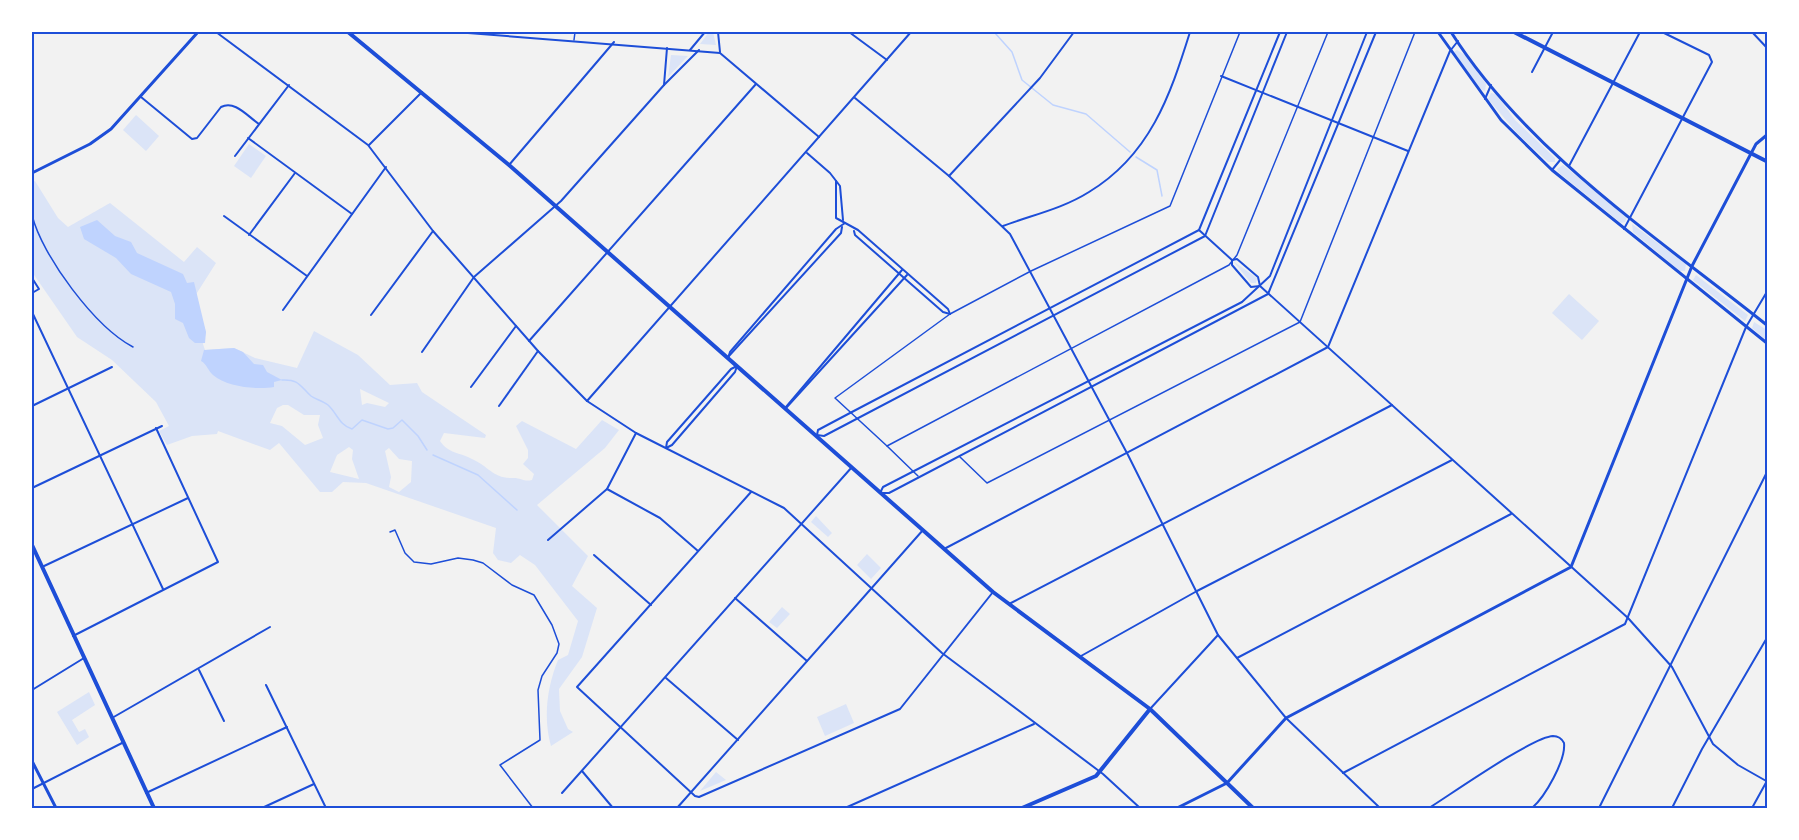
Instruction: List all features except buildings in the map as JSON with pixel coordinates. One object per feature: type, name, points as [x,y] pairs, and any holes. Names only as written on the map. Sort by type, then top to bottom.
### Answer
[{"type":"main road","points":[[348,32],[509,165],[818,435],[993,592],[1150,709],[1253,808]]},
{"type":"main road","points":[[1514,32],[1767,162]]},
{"type":"main road","points":[[32,545],[154,808]]},
{"type":"main road","points":[[1022,808],[1096,776],[1150,709]]},
{"type":"street","points":[[32,173],[104,135],[198,32]]},
{"type":"street","points":[[216,32],[368,145],[433,231],[538,351],[587,401],[636,433],[784,508],[802,522],[942,653],[1100,771],[1140,808]]},
{"type":"street","points":[[455,32],[614,42],[720,52],[820,138]]},
{"type":"street","points":[[690,50],[705,32]]},
{"type":"street","points":[[718,32],[720,52]]},
{"type":"street","points":[[849,32],[887,60]]},
{"type":"street","points":[[587,401],[911,32]]},
{"type":"street","points":[[949,176],[1040,78],[1074,32]]},
{"type":"street","points":[[1003,226],[1042,214],[1090,192],[1128,160],[1143,144],[1162,111],[1190,32]]},
{"type":"street","points":[[1280,32],[1199,230],[818,430],[818,435],[824,436],[1205,236],[1287,32]]},
{"type":"street","points":[[1367,32],[1270,276],[1260,286],[1242,302],[883,487],[880,493],[889,493],[960,457],[1268,294],[1376,32]]},
{"type":"street","points":[[1438,32],[1501,120],[1552,170],[1767,344]]},
{"type":"street","points":[[1451,32],[1515,116],[1561,159],[1767,326]]},
{"type":"street","points":[[1532,72],[1553,32]]},
{"type":"street","points":[[1569,166],[1640,32]]},
{"type":"street","points":[[1624,229],[1711,58],[1662,32]]},
{"type":"street","points":[[1752,32],[1767,49]]},
{"type":"street","points":[[944,549],[1128,455],[1329,347],[1450,51],[1458,41]]},
{"type":"street","points":[[509,165],[614,42]]},
{"type":"street","points":[[664,84],[667,48]]},
{"type":"street","points":[[422,352],[474,277],[555,205],[664,84],[699,50]]},
{"type":"street","points":[[1221,76],[1409,151]]},
{"type":"street","points":[[530,341],[756,84]]},
{"type":"street","points":[[235,156],[289,85]]},
{"type":"street","points":[[1485,100],[1491,85]]},
{"type":"street","points":[[368,145],[422,92]]},
{"type":"street","points":[[141,97],[194,140],[221,107],[227,104],[233,105],[259,124]]},
{"type":"street","points":[[855,98],[949,176],[1003,226],[1031,271],[1128,455],[1218,635],[1286,718],[1380,808]]},
{"type":"street","points":[[1176,808],[1227,783],[1286,718],[1571,567],[1692,266],[1750,153],[1767,134]]},
{"type":"street","points":[[248,138],[352,214]]},
{"type":"street","points":[[728,357],[733,355],[841,234],[844,222],[840,186],[807,153]]},
{"type":"street","points":[[1552,170],[1561,159]]},
{"type":"street","points":[[283,310],[386,167]]},
{"type":"street","points":[[249,235],[295,173]]},
{"type":"street","points":[[836,181],[837,218],[854,231],[855,235],[904,279],[943,312],[950,315]]},
{"type":"street","points":[[224,216],[307,276]]},
{"type":"street","points":[[728,357],[836,229],[842,227]]},
{"type":"street","points":[[854,231],[858,230],[948,309],[950,315]]},
{"type":"street","points":[[1199,230],[1232,260],[1232,265],[1251,287],[1260,286]]},
{"type":"street","points":[[371,315],[433,231]]},
{"type":"street","points":[[1232,260],[1237,259],[1258,277],[1260,286],[1268,294],[1628,618],[1672,667],[1710,739],[1738,765],[1767,781],[1752,808]]},
{"type":"street","points":[[786,408],[902,270]]},
{"type":"street","points":[[786,408],[907,274]]},
{"type":"street","points":[[32,278],[39,289],[32,293]]},
{"type":"street","points":[[1342,773],[1626,624],[1746,327],[1767,290]]},
{"type":"street","points":[[32,312],[164,590]]},
{"type":"street","points":[[471,387],[516,326]]},
{"type":"street","points":[[499,406],[538,351]]},
{"type":"street","points":[[666,448],[667,442],[731,369],[737,366]]},
{"type":"street","points":[[666,448],[680,437],[736,372],[737,366]]},
{"type":"street","points":[[32,406],[112,367]]},
{"type":"street","points":[[1010,604],[1392,405]]},
{"type":"street","points":[[32,488],[162,426]]},
{"type":"street","points":[[74,636],[218,562],[156,428]]},
{"type":"street","points":[[548,540],[607,489],[636,433]]},
{"type":"street","points":[[1081,656],[1197,591],[1452,460]]},
{"type":"street","points":[[562,793],[852,467]]},
{"type":"street","points":[[1599,808],[1672,667],[1767,470]]},
{"type":"street","points":[[607,489],[660,518],[698,551]]},
{"type":"street","points":[[751,491],[577,687],[691,793],[699,797],[900,709],[942,653],[993,592]]},
{"type":"street","points":[[42,567],[188,498]]},
{"type":"street","points":[[1237,658],[1512,514]]},
{"type":"street","points":[[677,808],[923,530]]},
{"type":"street","points":[[594,555],[651,605]]},
{"type":"street","points":[[735,598],[807,661]]},
{"type":"street","points":[[112,718],[199,670],[270,627]]},
{"type":"street","points":[[1150,709],[1218,635]]},
{"type":"street","points":[[1672,808],[1767,636]]},
{"type":"street","points":[[32,690],[84,658]]},
{"type":"street","points":[[199,670],[224,722]]},
{"type":"street","points":[[666,678],[738,740]]},
{"type":"street","points":[[266,685],[326,808]]},
{"type":"street","points":[[845,808],[1035,723]]},
{"type":"street","points":[[146,793],[287,727]]},
{"type":"street","points":[[1429,808],[1502,761],[1541,740],[1553,736],[1562,739],[1565,747],[1563,754],[1542,797],[1532,808]]},
{"type":"street","points":[[32,789],[124,742]]},
{"type":"street","points":[[32,760],[56,808]]},
{"type":"street","points":[[582,771],[612,808]]},
{"type":"street","points":[[262,808],[314,784]]},
{"type":"lane","points":[[574,40],[575,32]]},
{"type":"lane","points":[[919,477],[835,398],[950,315],[1031,271],[1170,206],[1239,32]]},
{"type":"lane","points":[[886,446],[1229,265],[1237,255],[1328,32]]},
{"type":"lane","points":[[960,457],[987,483],[1300,322],[1415,32]]},
{"type":"lane","points":[[32,215],[42,244],[91,312],[102,325],[133,346]]},
{"type":"lane","points":[[390,532],[395,530],[405,553],[414,562],[431,564],[458,558],[483,563],[512,585],[534,595],[552,625],[559,644],[557,653],[542,676],[538,690],[540,740],[500,765],[533,808]]},
{"type":"shaded area","points":[[709,32],[713,32],[716,45],[700,44]]},
{"type":"shaded area","points":[[1457,50],[1465,55],[1486,84],[1485,91],[1480,89],[1454,52]]},
{"type":"shaded area","points":[[671,55],[688,56],[668,77]]},
{"type":"shaded area","points":[[1491,93],[1496,94],[1515,120],[1555,158],[1555,162],[1548,162],[1517,133],[1488,99]]},
{"type":"shaded area","points":[[136,115],[159,136],[146,151],[123,130]]},
{"type":"shaded area","points":[[249,144],[266,156],[251,178],[234,166]]},
{"type":"shaded area","points":[[1563,165],[1627,217],[1625,222],[1621,223],[1558,172],[1557,169]]},
{"type":"shaded area","points":[[35,181],[58,218],[68,227],[110,203],[184,262],[197,247],[216,263],[195,296],[206,332],[203,344],[205,350],[234,348],[255,358],[297,368],[314,331],[358,355],[390,385],[417,383],[422,392],[486,435],[485,438],[444,433],[440,441],[451,451],[478,462],[496,475],[532,480],[534,474],[523,464],[528,458],[528,450],[516,426],[522,421],[576,449],[602,420],[619,430],[605,448],[537,505],[588,556],[572,586],[597,608],[582,657],[559,689],[560,711],[568,729],[573,732],[551,746],[547,714],[554,670],[558,660],[568,655],[578,621],[535,565],[520,555],[511,563],[498,560],[493,553],[496,528],[366,483],[343,482],[332,492],[320,492],[279,443],[270,450],[218,431],[217,434],[192,436],[167,445],[159,431],[169,426],[156,402],[112,360],[77,337],[32,272],[32,182]],"holes":[[[360,389],[389,403],[385,407],[367,403],[362,405]],[[288,405],[304,415],[320,415],[318,425],[323,438],[305,445],[282,426],[270,423],[277,408]],[[349,447],[353,450],[352,459],[359,479],[330,472],[337,455]],[[389,448],[399,459],[412,461],[411,482],[399,492],[389,487],[391,477],[385,451]]]},
{"type":"shaded area","points":[[1632,224],[1686,264],[1685,271],[1680,271],[1633,232]]},
{"type":"shaded area","points":[[1233,261],[1257,278],[1256,283],[1251,283]]},
{"type":"shaded area","points":[[1696,275],[1748,315],[1745,321],[1693,280]]},
{"type":"shaded area","points":[[1569,294],[1599,321],[1582,340],[1552,313]]},
{"type":"shaded area","points":[[1754,322],[1767,330],[1767,341],[1752,328]]},
{"type":"shaded area","points":[[816,516],[832,533],[828,537],[811,522]]},
{"type":"shaded area","points":[[867,554],[881,568],[871,579],[857,565]]},
{"type":"shaded area","points":[[782,607],[790,614],[777,628],[769,622]]},
{"type":"shaded area","points":[[89,692],[95,705],[72,720],[79,732],[85,729],[89,737],[77,745],[57,712]]},
{"type":"shaded area","points":[[846,704],[854,723],[825,736],[817,717]]},
{"type":"shaded area","points":[[716,772],[726,780],[700,791]]},
{"type":"water","points":[[97,220],[115,236],[131,242],[137,253],[183,274],[187,283],[194,282],[206,332],[205,343],[195,343],[189,338],[183,323],[175,319],[175,304],[171,292],[131,274],[116,258],[84,239],[80,227]]},
{"type":"water","points":[[234,348],[243,352],[254,364],[263,365],[267,372],[282,380],[274,382],[274,387],[267,388],[234,385],[213,375],[201,361],[204,350]]},
{"type":"waterway","points":[[989,32],[995,33],[1012,52],[1022,80],[1053,105],[1086,114],[1130,152]]},
{"type":"waterway","points":[[1136,157],[1157,170],[1162,196]]},
{"type":"waterway","points":[[282,380],[299,384],[311,396],[328,405],[341,422],[352,429],[362,420],[388,429],[393,428],[402,420],[418,436],[427,450]]},
{"type":"waterway","points":[[433,455],[478,475],[517,510]]}]
